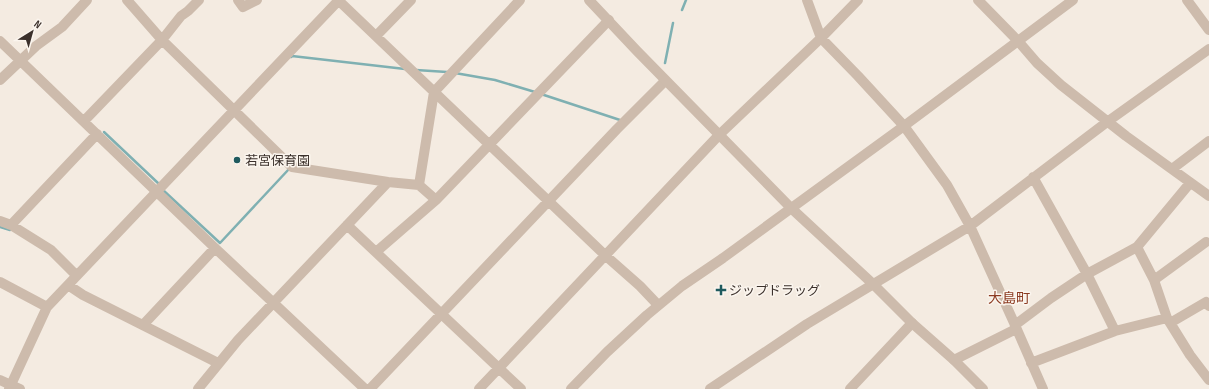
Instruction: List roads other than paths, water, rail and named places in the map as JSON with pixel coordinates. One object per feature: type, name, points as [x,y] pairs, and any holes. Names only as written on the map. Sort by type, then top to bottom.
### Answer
[{"type":"street","points":[[0,80],[36,46],[62,27],[87,0]]},
{"type":"street","points":[[127,0],[162,40],[292,166],[388,182],[419,185],[436,200]]},
{"type":"street","points":[[84,121],[162,40],[181,16],[199,0]]},
{"type":"street","points":[[238,0],[243,7],[257,0]]},
{"type":"street","points":[[0,380],[13,387],[47,307],[339,0],[548,202],[640,286],[658,305]]},
{"type":"street","points":[[376,36],[410,0]]},
{"type":"street","points":[[419,185],[434,92],[520,0]]},
{"type":"street","points":[[589,0],[665,81],[791,208],[873,284],[912,323],[954,360],[983,389]]},
{"type":"street","points":[[807,0],[821,38],[904,126],[947,184],[970,226],[1016,325],[1031,363],[1043,387],[1042,389]]},
{"type":"street","points":[[479,389],[719,135],[821,38],[858,0]]},
{"type":"street","points":[[978,0],[1037,63],[1061,85],[1107,122],[1209,196]]},
{"type":"street","points":[[571,389],[607,352],[658,305],[682,286],[904,126],[1073,0]]},
{"type":"street","points":[[1187,0],[1209,30]]},
{"type":"street","points":[[376,252],[436,200],[609,20]]},
{"type":"street","points":[[0,41],[215,248],[365,389]]},
{"type":"street","points":[[710,389],[807,324],[970,226],[1107,122],[1209,49]]},
{"type":"street","points":[[370,389],[616,129],[665,81]]},
{"type":"street","points":[[11,225],[97,134]]},
{"type":"street","points":[[1172,169],[1209,141]]},
{"type":"street","points":[[1033,177],[1088,274],[1115,331]]},
{"type":"street","points":[[202,388],[218,363],[238,340],[388,182]]},
{"type":"street","points":[[954,360],[1014,330],[1016,325],[1051,298],[1088,274],[1137,247],[1190,182]]},
{"type":"street","points":[[0,221],[11,225],[52,250],[76,275]]},
{"type":"street","points":[[347,225],[520,389]]},
{"type":"street","points":[[1154,280],[1208,243]]},
{"type":"street","points":[[1137,247],[1154,280],[1169,321],[1190,355],[1209,380]]},
{"type":"street","points":[[143,325],[215,248]]},
{"type":"street","points":[[0,282],[47,307]]},
{"type":"street","points":[[68,285],[83,296],[218,363]]},
{"type":"street","points":[[1031,363],[1115,331],[1169,321],[1206,302],[1209,306]]},
{"type":"street","points":[[850,389],[912,323]]},
{"type":"waterway","points":[[682,10],[686,0]]},
{"type":"waterway","points":[[665,63],[673,23]]},
{"type":"waterway","points":[[291,57],[405,69]]},
{"type":"waterway","points":[[416,70],[447,72]]},
{"type":"waterway","points":[[455,73],[495,80],[535,92]]},
{"type":"waterway","points":[[544,95],[620,120]]},
{"type":"waterway","points":[[104,132],[159,184]]},
{"type":"waterway","points":[[164,191],[220,243],[289,169]]},
{"type":"waterway","points":[[0,227],[10,230]]},
{"type":"place","name":"若宮保育園","points":[[237,160]]},
{"type":"place","name":"ジップドラッグ","points":[[721,290]]},
{"type":"district","name":"大島町","points":[[1009,298]]}]
